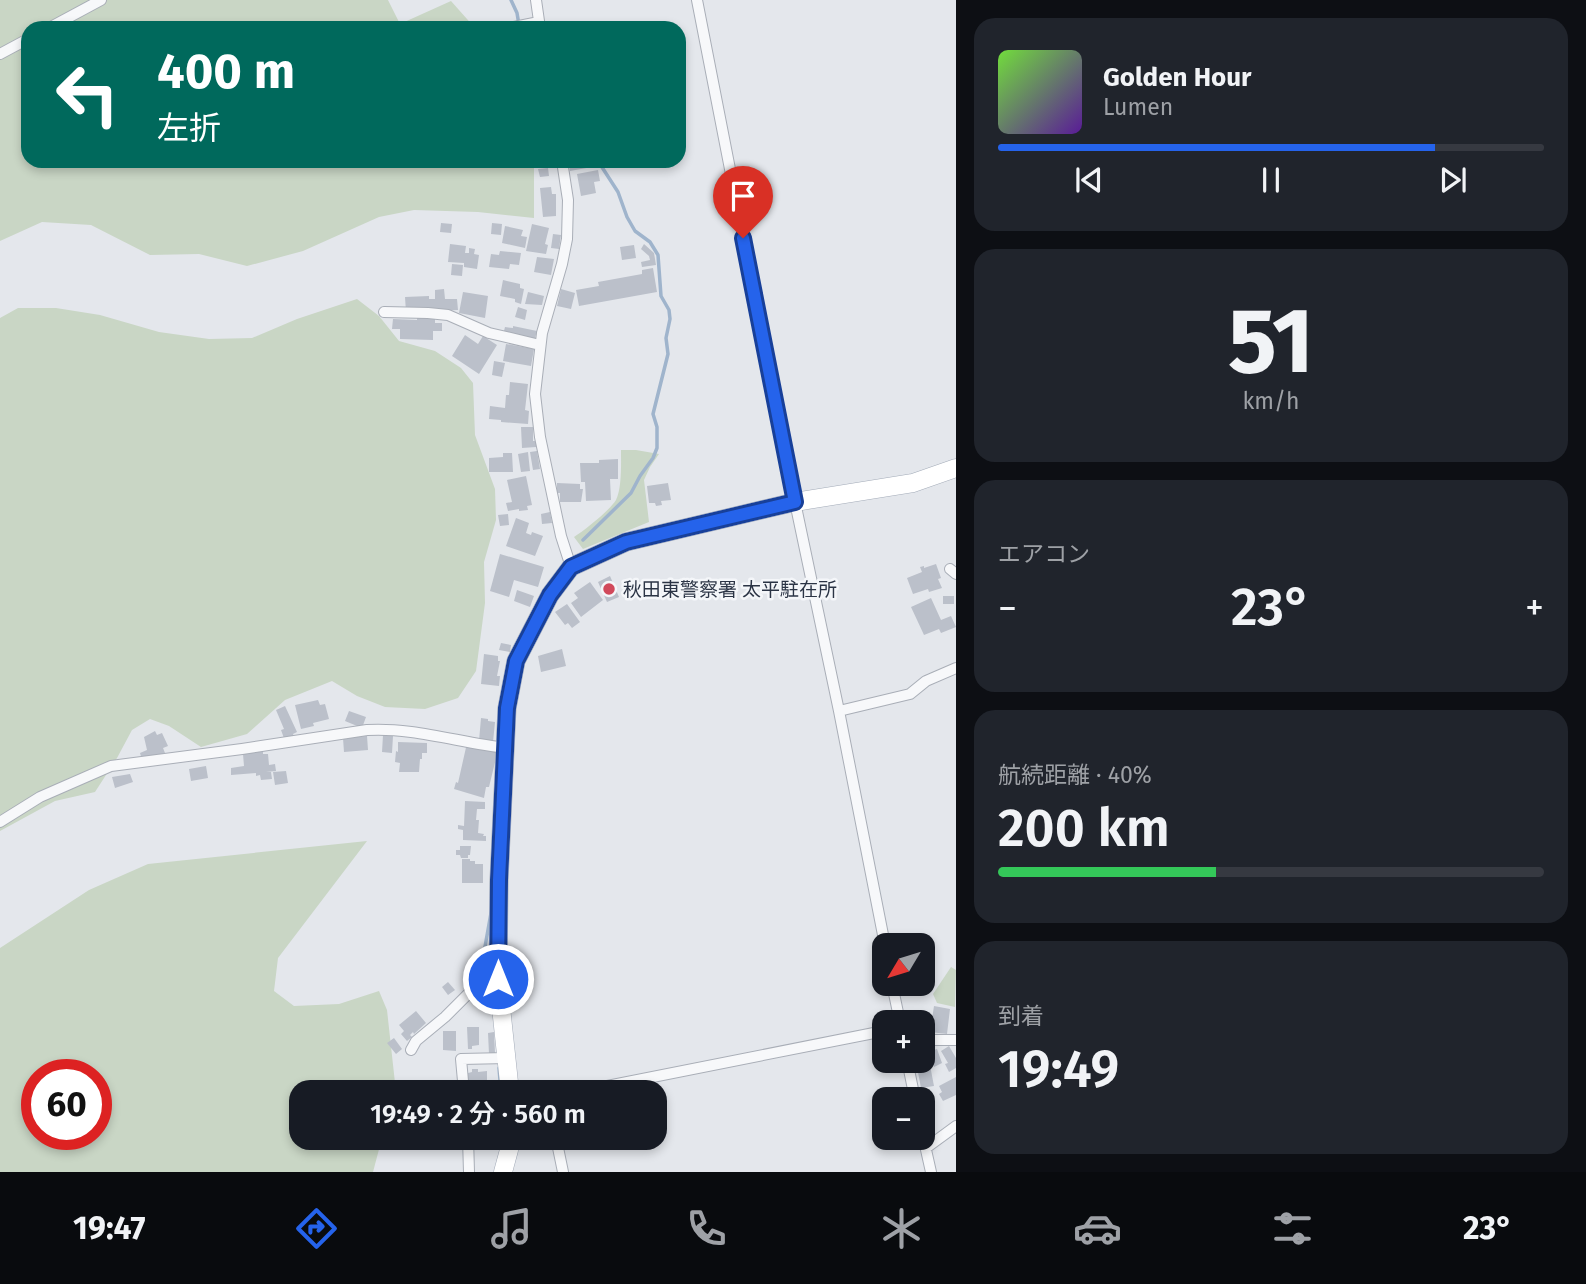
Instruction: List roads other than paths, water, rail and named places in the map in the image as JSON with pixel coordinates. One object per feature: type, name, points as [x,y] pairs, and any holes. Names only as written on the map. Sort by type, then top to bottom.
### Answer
[{"type":"main road","points":[[509,1080],[499,980],[499,880],[507,708],[516,661],[550,595],[571,567],[626,542],[795,502],[913,483],[956,468]]},
{"type":"main road","points":[[503,1172],[509,1150]]},
{"type":"street","points":[[62,21],[101,0]]},
{"type":"street","points":[[536,0],[539,21]]},
{"type":"street","points":[[697,0],[882,933]]},
{"type":"street","points":[[0,54],[21,43]]},
{"type":"street","points":[[563,168],[568,201],[567,239],[542,333],[535,394],[540,437],[561,536],[571,567]]},
{"type":"street","points":[[384,312],[448,316],[489,333],[540,345]]},
{"type":"street","points":[[839,711],[910,694],[926,681],[956,668]]},
{"type":"street","points":[[0,822],[40,797],[111,766],[388,729],[506,748]]},
{"type":"street","points":[[411,1050],[416,1041],[471,991],[483,983],[499,980]]},
{"type":"street","points":[[637,1080],[872,1033]]},
{"type":"street","points":[[935,1040],[956,1040]]},
{"type":"street","points":[[463,1080],[461,1059],[507,1058]]},
{"type":"street","points":[[935,1141],[956,1126]]},
{"type":"street","points":[[468,1150],[469,1172]]},
{"type":"street","points":[[559,1150],[564,1172]]},
{"type":"street","points":[[926,1150],[931,1172]]},
{"type":"waterway","points":[[511,0],[518,21]]},
{"type":"waterway","points":[[583,540],[631,493],[657,448],[657,427],[653,414],[668,354],[666,338],[670,319],[669,310],[661,296],[658,255],[650,242],[635,231],[618,192],[603,168]]},
{"type":"waterway","points":[[488,977],[483,958],[491,913]]},
{"type":"waterway","points":[[499,1068],[500,1080]]},
{"type":"place","name":"秋田東警察署 太平駐在所","points":[[609,589]]}]
